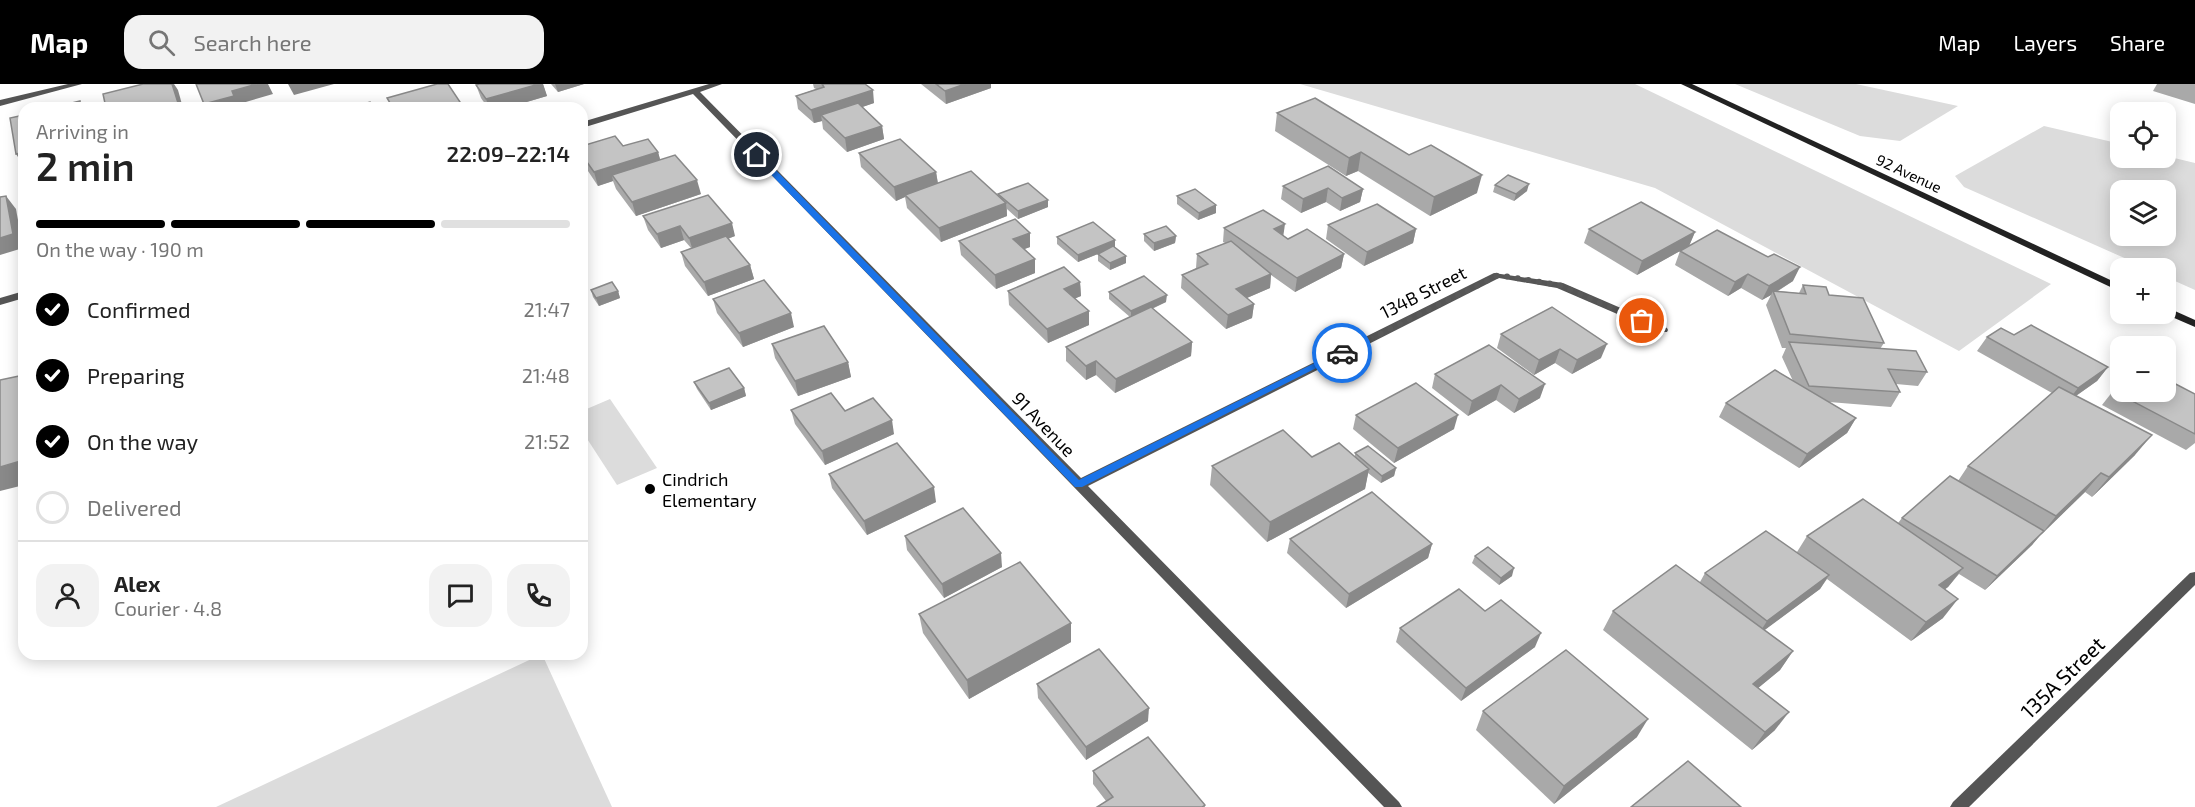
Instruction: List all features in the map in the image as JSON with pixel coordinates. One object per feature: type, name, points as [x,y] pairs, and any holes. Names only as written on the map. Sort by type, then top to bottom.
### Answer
[{"type":"main road","name":"92 Avenue","points":[[1685,84],[2110,284]]},
{"type":"main road","points":[[2176,315],[2195,324]]},
{"type":"street","points":[[0,103],[78,84]]},
{"type":"street","points":[[588,123],[718,84]]},
{"type":"street","name":"91 Avenue","points":[[694,91],[1394,807]]},
{"type":"street","name":"134B Street","points":[[1078,485],[1498,275],[1559,285],[1663,330]]},
{"type":"street","points":[[0,302],[18,296]]},
{"type":"street","name":"135A Street","points":[[1958,807],[2195,577]]},
{"type":"shaded area","points":[[1300,84],[1635,84],[2051,284],[1959,351],[1655,188]]},
{"type":"shaded area","points":[[1735,84],[1856,84],[1958,106],[1900,141],[1860,136]]},
{"type":"shaded area","points":[[2044,126],[2110,141],[2110,168],[2176,168],[2176,158],[2195,163],[2195,290],[2176,281],[2176,258],[2124,258],[1964,187],[1955,176]]},
{"type":"shaded area","points":[[610,399],[657,468],[617,485],[588,440],[588,408]]},
{"type":"shaded area","points":[[529,660],[545,660],[612,807],[216,807]]},
{"type":"building","points":[[143,84],[172,84],[178,102],[105,102],[103,94]]},
{"type":"building","points":[[196,84],[257,84],[232,91],[234,96],[203,102]]},
{"type":"building","points":[[437,84],[448,84],[460,102],[389,102],[387,98]]},
{"type":"building","points":[[539,84],[486,99],[476,85]]},
{"type":"building","points":[[822,84],[865,84],[873,90],[811,110],[796,96],[824,87]]},
{"type":"building","points":[[936,84],[965,84],[945,91]]},
{"type":"building","points":[[1315,98],[1409,155],[1431,145],[1482,175],[1434,197],[1361,152],[1349,158],[1277,113]]},
{"type":"building","points":[[858,103],[882,126],[845,138],[821,115]]},
{"type":"building","points":[[18,116],[18,154],[16,154],[10,118]]},
{"type":"building","points":[[615,136],[623,146],[648,139],[658,152],[594,172],[588,164],[588,144]]},
{"type":"building","points":[[900,139],[936,172],[894,187],[859,153]]},
{"type":"building","points":[[675,155],[697,180],[632,202],[612,175]]},
{"type":"building","points":[[1328,166],[1363,189],[1342,198],[1328,188],[1303,199],[1283,186]]},
{"type":"building","points":[[971,171],[1006,203],[939,228],[905,195]]},
{"type":"building","points":[[1508,175],[1529,184],[1516,194],[1495,185]]},
{"type":"building","points":[[1028,183],[1048,200],[1018,211],[998,194]]},
{"type":"building","points":[[1195,189],[1216,205],[1199,213],[1177,196]]},
{"type":"building","points":[[708,195],[732,223],[689,238],[680,226],[657,234],[643,216]]},
{"type":"building","points":[[6,196],[13,234],[0,238],[0,197]]},
{"type":"building","points":[[1641,202],[1695,232],[1642,261],[1589,229]]},
{"type":"building","points":[[1377,204],[1416,229],[1367,252],[1328,225]]},
{"type":"building","points":[[1263,210],[1285,224],[1274,229],[1288,239],[1307,229],[1344,254],[1297,278],[1224,228]]},
{"type":"building","points":[[1015,219],[1030,233],[1013,239],[1035,259],[995,275],[959,241]]},
{"type":"building","points":[[1093,222],[1115,240],[1078,255],[1057,237]]},
{"type":"building","points":[[1166,226],[1176,236],[1154,243],[1144,234]]},
{"type":"building","points":[[1717,230],[1768,257],[1774,254],[1800,267],[1769,286],[1748,274],[1735,282],[1680,251]]},
{"type":"building","points":[[726,236],[750,265],[704,282],[681,252]]},
{"type":"building","points":[[1231,241],[1271,274],[1236,289],[1254,304],[1228,315],[1182,275],[1208,264],[1197,254]]},
{"type":"building","points":[[1113,246],[1126,256],[1110,263],[1098,254]]},
{"type":"building","points":[[1064,267],[1080,282],[1064,289],[1089,311],[1047,329],[1008,291]]},
{"type":"building","points":[[1144,276],[1167,295],[1131,311],[1109,292]]},
{"type":"building","points":[[764,280],[791,313],[739,333],[713,299]]},
{"type":"building","points":[[612,282],[618,291],[596,298],[591,290]]},
{"type":"building","points":[[1803,285],[1826,287],[1829,295],[1863,298],[1884,343],[1790,334],[1773,291],[1806,294]]},
{"type":"building","points":[[1151,307],[1192,342],[1116,379],[1096,361],[1086,366],[1066,347]]},
{"type":"building","points":[[1552,307],[1607,344],[1577,360],[1560,349],[1539,360],[1501,334]]},
{"type":"building","points":[[2031,325],[2108,367],[2078,388],[1987,337],[2001,328],[2014,335]]},
{"type":"building","points":[[824,326],[848,362],[795,381],[772,344]]},
{"type":"building","points":[[1789,342],[1916,351],[1927,372],[1888,369],[1900,392],[1809,386]]},
{"type":"building","points":[[1489,345],[1545,384],[1519,399],[1501,385],[1472,401],[1435,374]]},
{"type":"building","points":[[729,368],[744,388],[709,403],[694,382]]},
{"type":"building","points":[[1775,370],[1856,418],[1807,454],[1726,403]]},
{"type":"building","points":[[18,376],[18,462],[0,467],[0,380]]},
{"type":"building","points":[[1416,383],[1458,415],[1398,448],[1356,415]]},
{"type":"building","points":[[2176,384],[2195,394],[2195,434],[2134,402],[2176,402]]},
{"type":"building","points":[[2059,387],[2152,435],[2109,477],[2101,473],[2056,516],[1968,466]]},
{"type":"building","points":[[831,393],[845,411],[873,398],[892,420],[822,451],[791,410]]},
{"type":"building","points":[[1283,430],[1312,457],[1339,443],[1369,469],[1270,522],[1212,466]]},
{"type":"building","points":[[897,443],[934,487],[864,521],[829,474]]},
{"type":"building","points":[[1368,446],[1396,468],[1382,476],[1355,453]]},
{"type":"building","points":[[1950,476],[2044,531],[1997,576],[1902,518]]},
{"type":"building","points":[[1372,492],[1432,544],[1349,594],[1290,539]]},
{"type":"building","points":[[1863,499],[1963,568],[1939,585],[1958,599],[1926,622],[1807,536]]},
{"type":"building","points":[[963,508],[1001,553],[942,584],[905,536]]},
{"type":"building","points":[[1766,531],[1829,575],[1767,621],[1705,573]]},
{"type":"building","points":[[1488,547],[1514,568],[1501,578],[1475,556]]},
{"type":"building","points":[[1020,562],[1071,623],[967,680],[919,614]]},
{"type":"building","points":[[1676,565],[1793,651],[1753,684],[1789,712],[1765,732],[1613,611]]},
{"type":"building","points":[[1459,589],[1485,611],[1501,600],[1541,633],[1466,688],[1400,628]]},
{"type":"building","points":[[1099,649],[1149,708],[1086,747],[1037,684]]},
{"type":"building","points":[[1566,650],[1648,719],[1564,786],[1483,711]]},
{"type":"building","points":[[1148,737],[1205,805],[1202,807],[1097,807],[1113,797],[1093,771]]},
{"type":"building","points":[[1688,761],[1741,807],[1631,807]]},
{"type":"way so far","points":[[1342,353],[1498,275],[1559,285],[1642,321]]},
{"type":"place","name":"Cindrich Elementary","points":[[650,489]]},
{"type":"route","points":[[757,155],[1078,485],[1342,353]]}]
